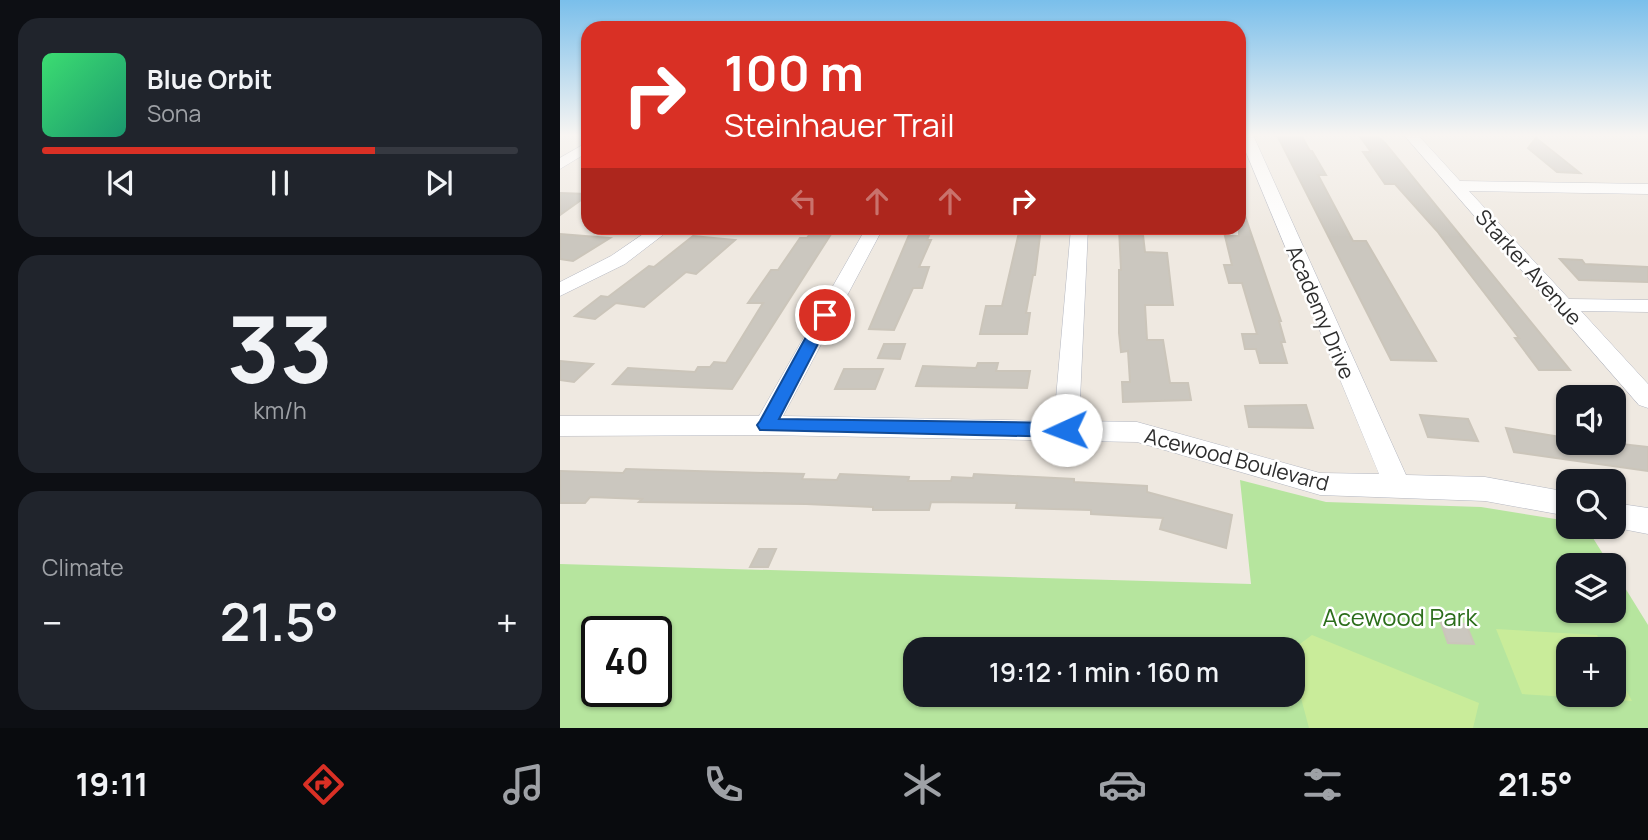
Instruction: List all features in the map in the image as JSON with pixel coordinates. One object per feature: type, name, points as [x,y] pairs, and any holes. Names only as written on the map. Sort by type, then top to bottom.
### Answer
[{"type":"street","name":"Academy Drive","points":[[1261,169],[1398,488]]},
{"type":"street","name":"Starker Avenue","points":[[1439,169],[1648,399]]},
{"type":"street","points":[[1454,186],[1648,189]]},
{"type":"street","points":[[560,290],[618,260],[653,235]]},
{"type":"street","points":[[766,425],[870,235]]},
{"type":"street","points":[[1066,430],[1080,235]]},
{"type":"street","points":[[1562,304],[1648,306]]},
{"type":"street","name":"Acewood Boulevard","points":[[563,425],[766,425],[1137,432],[1320,484],[1485,489],[1556,502]]},
{"type":"street","points":[[1626,517],[1648,521]]},
{"type":"green space","name":"Acewood Park","points":[[1240,480],[1326,502],[1481,507],[1556,519],[1556,539],[1594,539],[1602,553],[1556,553],[1556,623],[1626,623],[1626,589],[1648,625],[1648,728],[560,728],[560,564],[1251,584]]},
{"type":"green space","points":[[1496,629],[1597,635],[1598,637],[1556,637],[1556,696],[1522,694]]},
{"type":"green space","points":[[1312,635],[1479,703],[1473,728],[1309,728],[1303,707],[1305,640]]},
{"type":"green space","points":[[1626,690],[1632,701],[1626,701]]},
{"type":"building","points":[[1294,169],[1322,169],[1326,175],[1318,175],[1353,241],[1366,241],[1436,361],[1391,360]]},
{"type":"building","points":[[1375,169],[1406,169],[1570,370],[1539,370],[1515,338],[1519,338],[1437,231],[1395,184],[1385,184]]},
{"type":"building","points":[[1553,169],[1575,169],[1580,173],[1557,172]]},
{"type":"building","points":[[560,193],[581,194],[581,200],[560,215]]},
{"type":"building","points":[[1246,219],[1281,321],[1285,342],[1281,342],[1287,363],[1260,363],[1256,349],[1245,349],[1242,334],[1257,334],[1242,283],[1229,283],[1224,265],[1232,265],[1225,236],[1246,235]]},
{"type":"building","points":[[560,234],[610,238],[573,261],[560,259]]},
{"type":"building","points":[[809,235],[830,235],[732,389],[613,384],[628,368],[695,372],[698,367],[710,367],[714,362],[726,363],[763,303],[748,303],[771,270],[778,270],[800,238],[807,238]]},
{"type":"building","points":[[909,235],[929,235],[927,240],[931,240],[919,267],[929,267],[922,288],[913,288],[894,330],[869,329]]},
{"type":"building","points":[[1018,235],[1040,235],[1026,313],[1030,313],[1027,334],[980,334],[986,306],[1002,306]]},
{"type":"building","points":[[1119,235],[1143,235],[1145,252],[1167,253],[1173,305],[1145,305],[1147,340],[1163,340],[1170,383],[1188,383],[1191,400],[1123,402],[1122,382],[1130,382],[1128,351],[1121,352],[1119,333]]},
{"type":"building","points":[[693,236],[735,240],[696,274],[686,272],[644,307],[616,303],[595,319],[575,316],[601,296],[608,297],[649,266],[654,267]]},
{"type":"building","points":[[1560,259],[1582,260],[1585,264],[1648,267],[1648,282],[1579,280]]},
{"type":"building","points":[[884,344],[905,344],[900,359],[878,358]]},
{"type":"building","points":[[560,361],[593,364],[574,382],[560,380]]},
{"type":"building","points":[[978,363],[998,363],[996,371],[1030,371],[1027,388],[916,386],[923,366],[976,368]]},
{"type":"building","points":[[844,369],[883,369],[875,389],[835,389]]},
{"type":"building","points":[[1306,405],[1313,428],[1249,427],[1245,406]]},
{"type":"building","points":[[1420,415],[1468,419],[1478,441],[1428,437]]},
{"type":"building","points":[[1506,428],[1556,436],[1556,455],[1626,455],[1626,445],[1648,447],[1648,471],[1514,452]]},
{"type":"building","points":[[626,469],[804,474],[802,479],[837,480],[840,474],[909,477],[908,481],[951,481],[952,477],[973,478],[974,474],[1074,479],[1074,482],[1147,486],[1147,492],[1232,515],[1226,548],[1160,529],[1163,518],[1091,514],[1091,510],[1016,508],[1017,503],[931,502],[929,510],[873,510],[873,507],[639,502],[642,499],[590,497],[585,503],[560,503],[560,471],[623,473]]},
{"type":"building","points":[[759,549],[776,549],[768,567],[750,567]]},
{"type":"building","points":[[1441,623],[1466,624],[1474,644],[1448,643]]},
{"type":"route","points":[[825,315],[766,425],[1066,430]]}]
